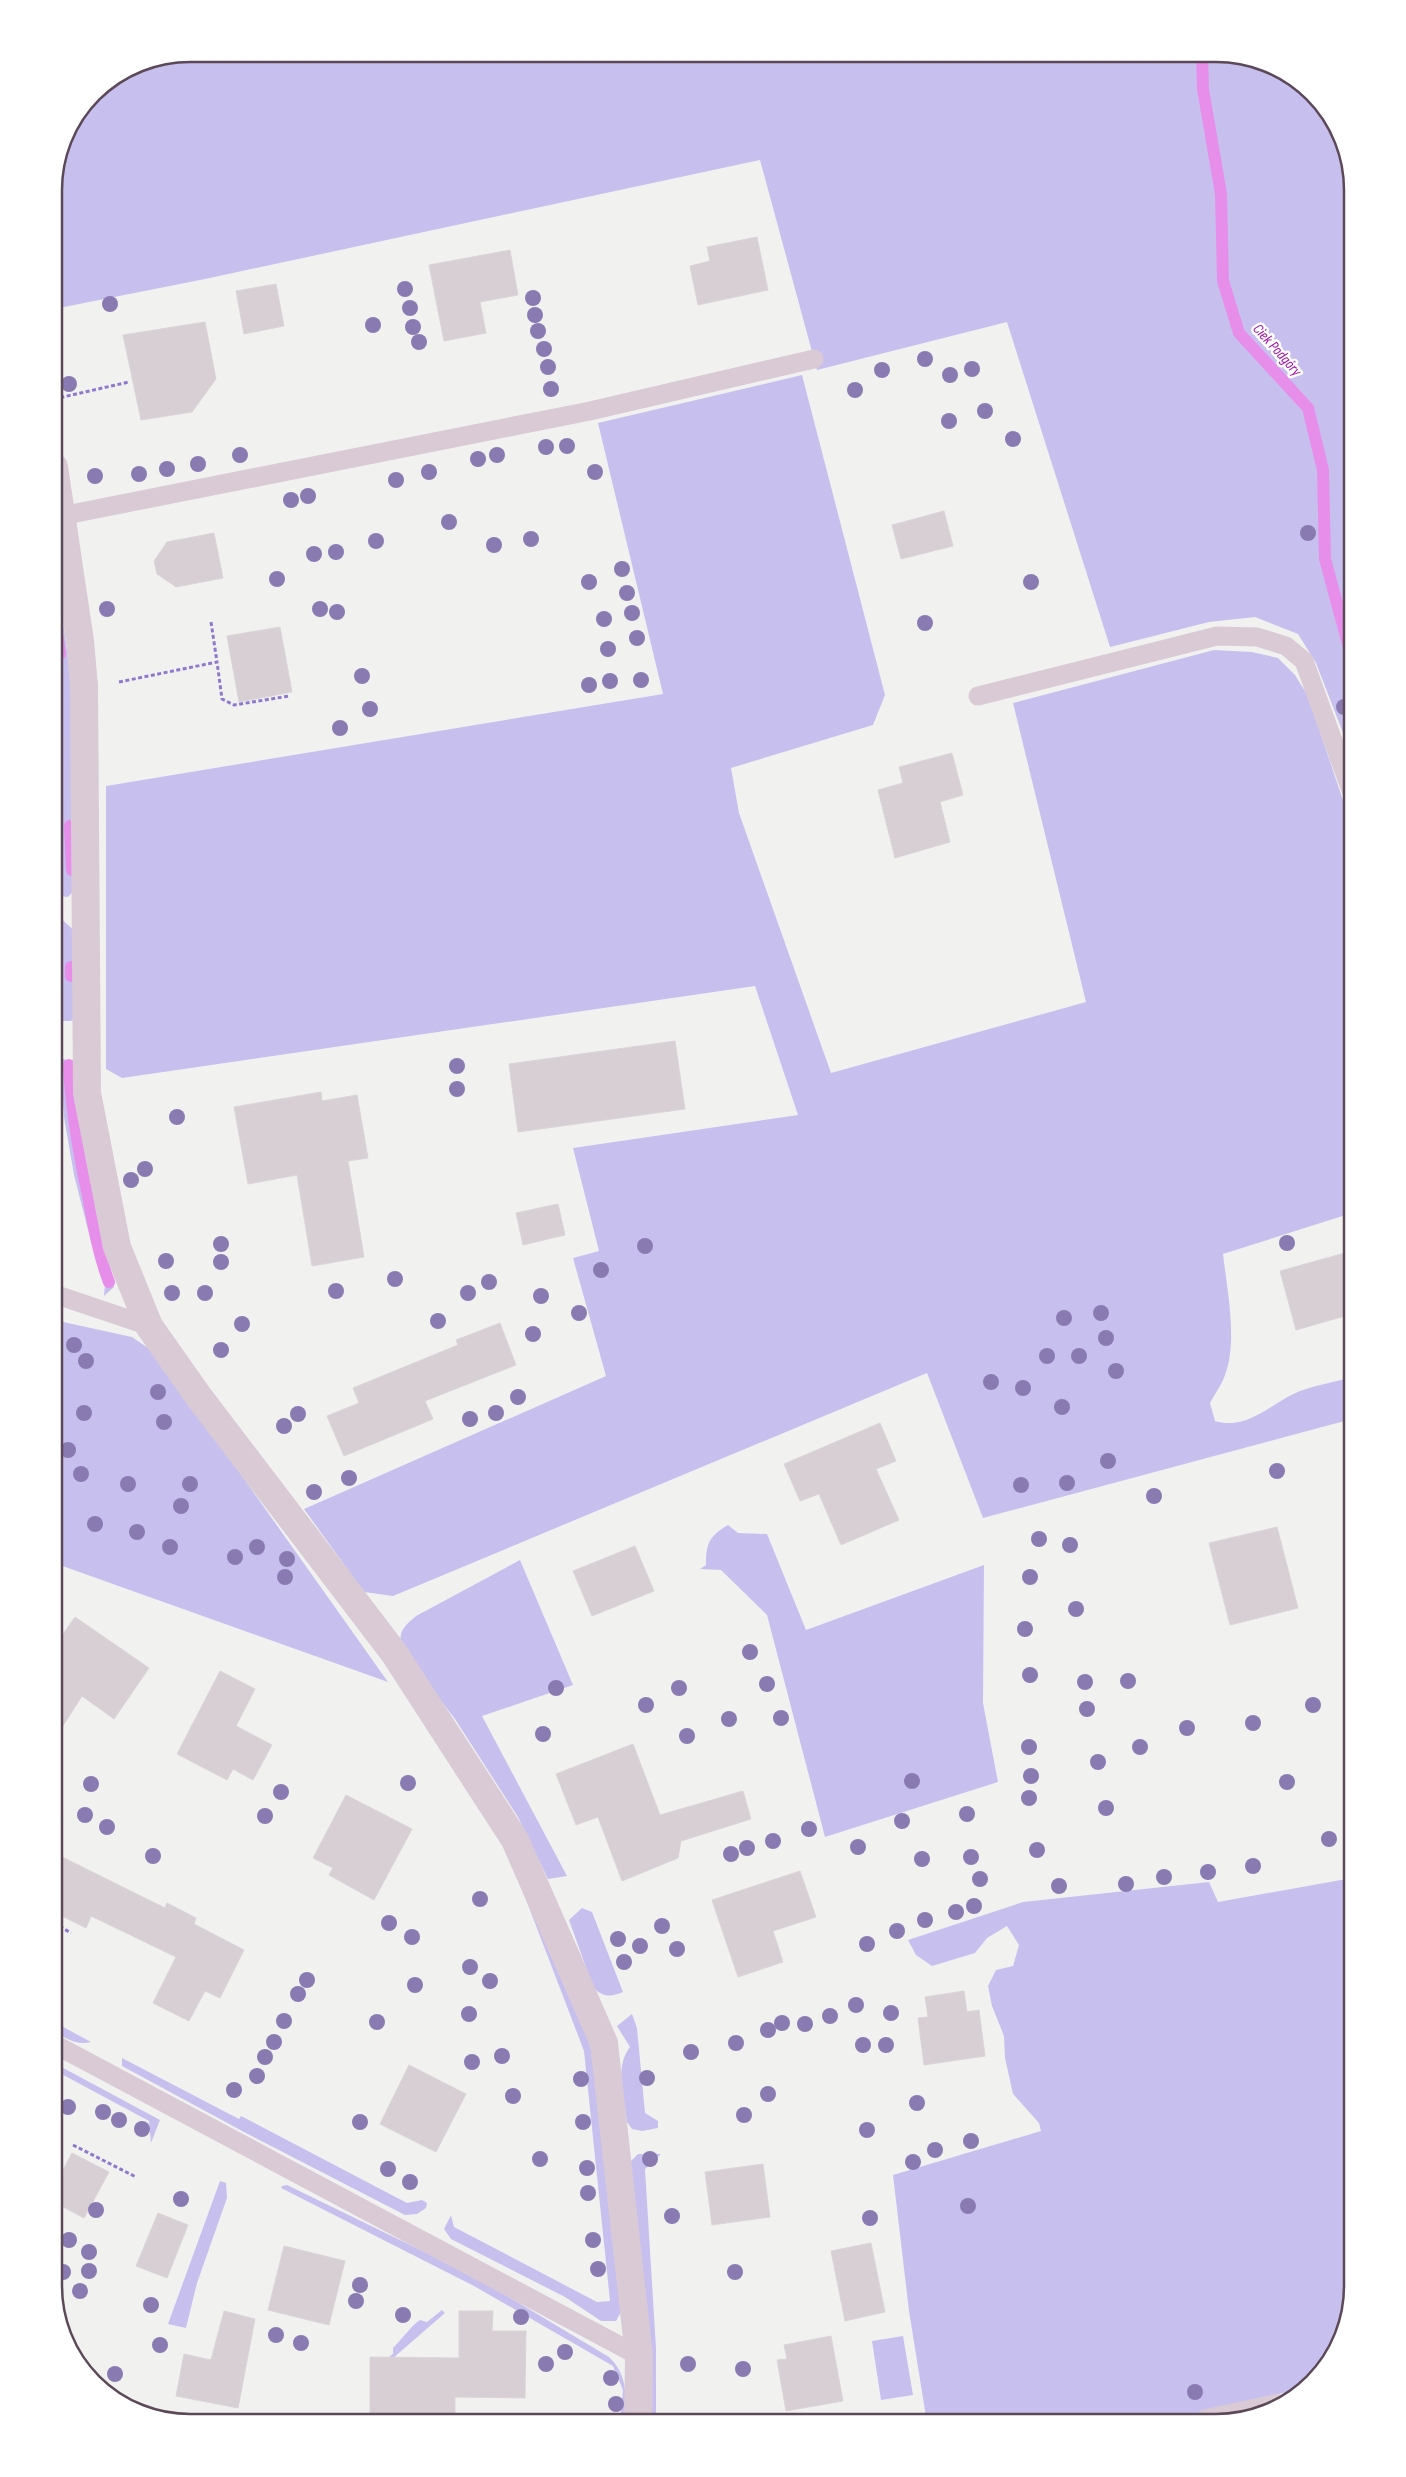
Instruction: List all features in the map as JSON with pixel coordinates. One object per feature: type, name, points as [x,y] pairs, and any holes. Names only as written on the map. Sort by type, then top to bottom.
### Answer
[{"type":"street","points":[[63,523],[80,641],[84,686],[87,1093],[117,1247],[149,1326],[199,1397],[394,1653],[515,1840],[604,2044],[639,2356],[638,2414]]},
{"type":"lane","points":[[63,516],[590,412],[814,358]]},
{"type":"lane","points":[[978,696],[1216,636],[1257,637],[1286,646],[1304,661],[1344,772]]},
{"type":"lane","points":[[63,1297],[149,1326]]},
{"type":"lane","points":[[63,2049],[639,2356]]},
{"type":"path","points":[[63,397],[129,382]]},
{"type":"path","points":[[211,622],[222,699],[234,705],[289,696]]},
{"type":"path","points":[[117,682],[216,662]]},
{"type":"path","points":[[63,1928],[71,1933]]},
{"type":"path","points":[[73,2145],[136,2177]]},
{"type":"shaded area","points":[[191,63],[1224,63],[1257,69],[1287,84],[1312,106],[1330,134],[1337,149],[1341,166],[1344,191],[1344,735],[1316,663],[1298,634],[1255,617],[1209,622],[1110,647],[1007,322],[817,370],[760,160],[205,279],[63,307],[63,182],[67,157],[72,142],[84,119],[106,94],[134,76],[157,67]]},
{"type":"shaded area","points":[[802,375],[885,695],[873,725],[731,768],[739,813],[831,1073],[1086,1002],[1013,703],[1214,650],[1252,652],[1278,658],[1295,675],[1308,696],[1344,803],[1344,1216],[1223,1254],[1229,1299],[1231,1347],[1225,1375],[1210,1403],[1215,1421],[1238,1422],[1259,1414],[1300,1391],[1344,1379],[1344,1421],[983,1518],[927,1373],[393,1596],[364,1592],[304,1509],[606,1376],[573,1258],[599,1251],[573,1148],[798,1115],[755,986],[122,1078],[106,1069],[106,786],[663,694],[598,423]]},
{"type":"shaded area","points":[[63,622],[76,714],[77,887],[68,897],[63,896]]},
{"type":"shaded area","points":[[63,920],[77,933],[76,1016],[71,1021],[63,1021]]},
{"type":"shaded area","points":[[63,1059],[73,1062],[79,1119],[92,1204],[114,1287],[104,1296],[105,1284],[96,1261],[74,1175],[64,1117]]},
{"type":"shaded area","points":[[63,1322],[132,1337],[154,1352],[388,1682],[63,1566]]},
{"type":"shaded area","points":[[728,1525],[738,1533],[767,1534],[806,1630],[984,1565],[983,1703],[998,1782],[825,1837],[767,1615],[721,1570],[700,1569],[706,1565],[710,1541]]},
{"type":"shaded area","points":[[520,1560],[573,1685],[482,1716],[567,1876],[548,1879],[518,1817],[455,1719],[402,1650],[401,1644],[402,1631],[416,1616]]},
{"type":"shaded area","points":[[517,1876],[578,2009],[591,2049],[622,2310],[616,2321],[601,2321],[565,2297],[451,2239],[444,2229],[451,2215],[454,2227],[597,2302],[610,2301],[584,2051]]},
{"type":"shaded area","points":[[1344,1879],[1344,2286],[1339,2320],[1326,2350],[1306,2377],[1287,2392],[1198,2414],[926,2414],[909,2311],[893,2175],[1041,2131],[1039,2123],[1013,2094],[1005,2058],[1004,2036],[992,2006],[988,1986],[996,1970],[1013,1966],[1019,1945],[1007,1926],[987,1938],[975,1953],[932,1966],[916,1955],[908,1940],[1023,1902],[1209,1882],[1218,1902]]},
{"type":"shaded area","points":[[582,1908],[592,1912],[623,1992],[607,1996],[593,1987],[569,1920]]},
{"type":"shaded area","points":[[632,2014],[637,2028],[645,2113],[658,2121],[658,2128],[642,2131],[632,2129],[627,2122],[621,2083],[622,2064],[630,2047],[617,2026]]},
{"type":"shaded area","points":[[63,2027],[91,2042],[81,2043],[63,2037]]},
{"type":"shaded area","points":[[122,2058],[239,2119],[241,2116],[407,2203],[422,2200],[427,2203],[426,2208],[417,2214],[405,2215],[244,2132],[122,2066]]},
{"type":"shaded area","points":[[63,2068],[160,2120],[151,2143],[149,2121],[63,2075]]},
{"type":"shaded area","points":[[638,2154],[661,2154],[645,2169],[656,2348],[656,2414],[648,2414],[630,2162]]},
{"type":"shaded area","points":[[220,2181],[226,2183],[227,2198],[197,2283],[186,2328],[168,2324]]},
{"type":"shaded area","points":[[287,2185],[474,2276],[609,2357],[620,2372],[623,2380],[625,2388],[624,2414],[621,2414],[623,2390],[613,2366],[474,2286],[281,2188]]},
{"type":"shaded area","points":[[442,2310],[445,2313],[392,2359],[389,2357],[393,2354],[393,2348],[417,2322],[420,2320],[427,2322]]},
{"type":"shaded area","points":[[903,2336],[913,2395],[881,2400],[872,2341]]},
{"type":"building","points":[[757,237],[768,290],[698,305],[690,266],[710,261],[707,247]]},
{"type":"building","points":[[510,250],[518,295],[480,302],[486,333],[444,341],[429,265]]},
{"type":"building","points":[[276,284],[284,326],[244,334],[236,291]]},
{"type":"building","points":[[205,322],[216,379],[192,412],[141,420],[123,335]]},
{"type":"building","points":[[944,511],[953,546],[901,559],[892,525]]},
{"type":"building","points":[[214,533],[223,578],[176,587],[157,574],[154,561],[167,542]]},
{"type":"building","points":[[280,627],[292,692],[239,702],[227,636]]},
{"type":"building","points":[[952,753],[963,795],[940,802],[950,842],[895,858],[878,790],[903,783],[899,767]]},
{"type":"building","points":[[675,1041],[685,1109],[518,1132],[509,1064]]},
{"type":"building","points":[[321,1092],[322,1101],[357,1095],[368,1158],[348,1161],[364,1257],[312,1266],[297,1175],[248,1184],[234,1107]]},
{"type":"building","points":[[558,1204],[565,1235],[523,1245],[516,1213]]},
{"type":"building","points":[[1344,1253],[1344,1316],[1296,1330],[1280,1271]]},
{"type":"building","points":[[500,1323],[516,1365],[425,1401],[433,1419],[344,1456],[327,1416],[359,1403],[353,1388],[458,1345],[456,1340]]},
{"type":"building","points":[[880,1423],[896,1461],[876,1469],[899,1520],[841,1545],[819,1494],[800,1501],[784,1464]]},
{"type":"building","points":[[1277,1527],[1298,1608],[1230,1625],[1209,1543]]},
{"type":"building","points":[[635,1546],[654,1591],[592,1616],[573,1571]]},
{"type":"building","points":[[75,1617],[149,1668],[114,1719],[82,1696],[63,1726],[63,1634]]},
{"type":"building","points":[[220,1671],[255,1689],[236,1726],[272,1745],[253,1780],[233,1769],[227,1780],[177,1754]]},
{"type":"building","points":[[633,1744],[660,1815],[743,1791],[751,1819],[681,1841],[678,1858],[622,1881],[598,1817],[576,1825],[556,1774]]},
{"type":"building","points":[[346,1795],[412,1829],[374,1900],[329,1875],[333,1868],[313,1858]]},
{"type":"building","points":[[63,1857],[165,1908],[167,1903],[196,1918],[194,1924],[244,1950],[220,1998],[205,1991],[189,2021],[153,2003],[176,1957],[91,1916],[86,1928],[63,1916]]},
{"type":"building","points":[[800,1871],[816,1917],[773,1931],[783,1962],[738,1977],[712,1900]]},
{"type":"building","points":[[964,1991],[967,2012],[979,2010],[985,2056],[924,2065],[918,2018],[928,2017],[925,1997]]},
{"type":"building","points":[[409,2065],[466,2094],[436,2152],[380,2124]]},
{"type":"building","points":[[72,2153],[109,2172],[84,2218],[63,2207],[63,2170]]},
{"type":"building","points":[[763,2164],[770,2217],[712,2225],[705,2172]]},
{"type":"building","points":[[158,2213],[188,2225],[167,2278],[136,2266]]},
{"type":"building","points":[[871,2243],[885,2312],[845,2321],[831,2251]]},
{"type":"building","points":[[284,2246],[345,2261],[329,2325],[268,2310]]},
{"type":"building","points":[[224,2311],[255,2319],[238,2408],[176,2396],[184,2354],[211,2360]]},
{"type":"building","points":[[459,2311],[493,2311],[492,2331],[526,2331],[525,2398],[455,2397],[455,2414],[370,2414],[370,2357],[459,2358]]},
{"type":"building","points":[[831,2336],[843,2401],[786,2411],[777,2360],[787,2359],[784,2345]]},
{"type":"waterway","name":"Ciek Podgóry","points":[[1202,63],[1203,89],[1221,194],[1223,281],[1239,333],[1308,408],[1323,470],[1325,559],[1344,629]]},
{"type":"waterway","points":[[70,826],[72,870]]},
{"type":"waterway","points":[[71,967],[71,976]]},
{"type":"waterway","points":[[69,1065],[79,1150],[97,1242],[109,1282]]}]
